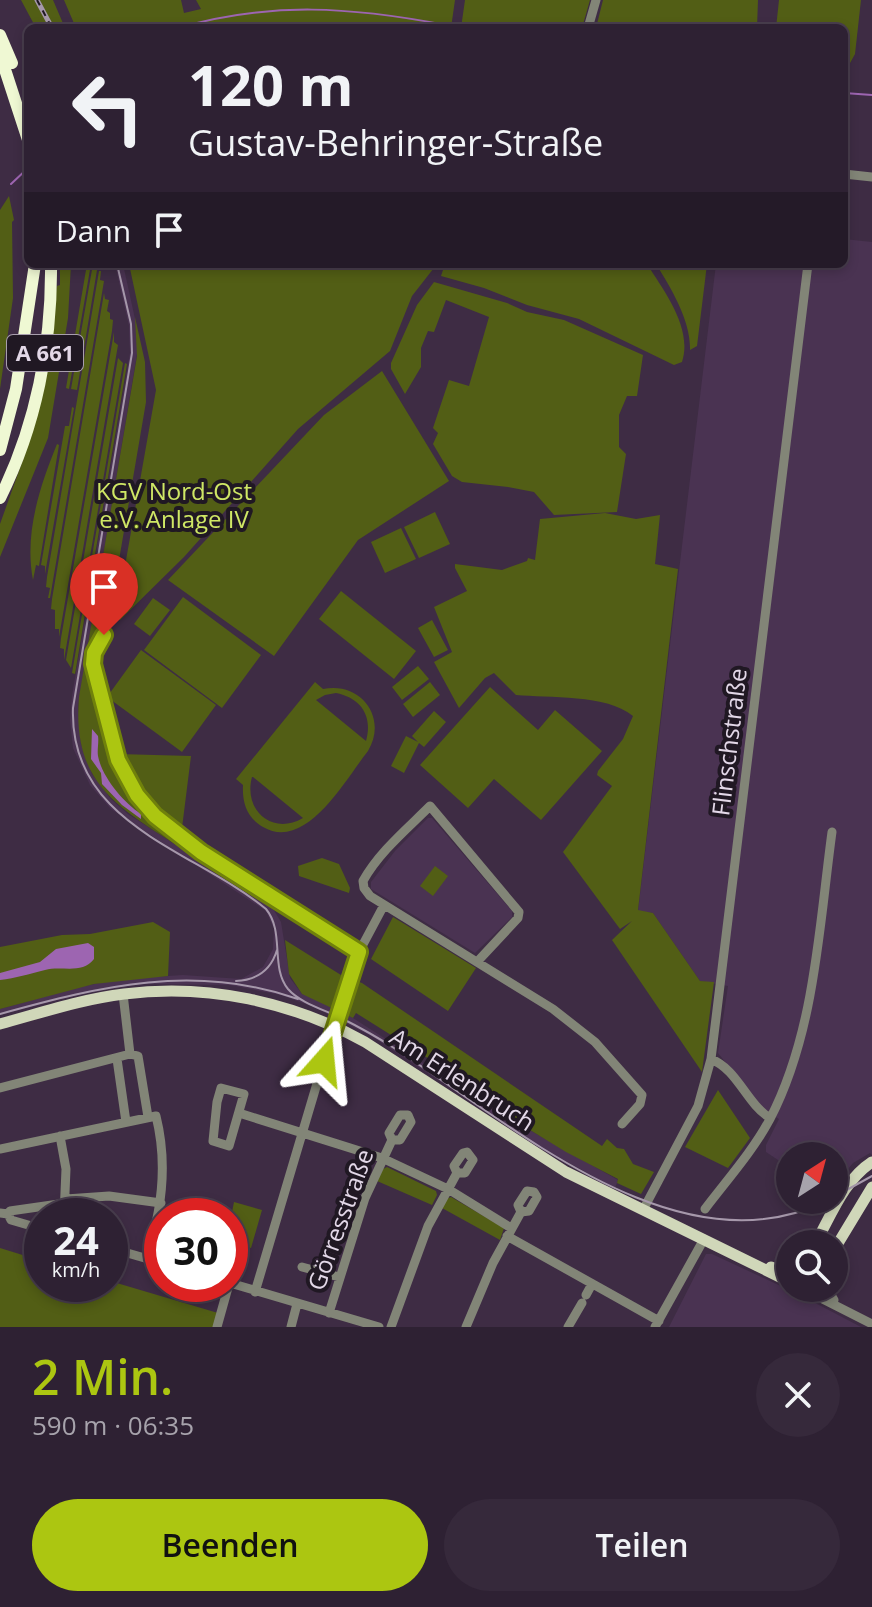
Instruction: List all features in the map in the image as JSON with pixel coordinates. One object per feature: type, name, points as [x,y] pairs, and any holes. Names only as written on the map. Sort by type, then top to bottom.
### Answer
[{"type":"highway","points":[[0,35],[24,100]]},
{"type":"highway","points":[[0,54],[24,128]]},
{"type":"highway","name":"A 661","points":[[0,450],[11,409],[34,268]]},
{"type":"highway","name":"A 661","points":[[0,498],[31,419],[42,371],[50,307],[51,268]]},
{"type":"highway","points":[[0,429],[11,409]]},
{"type":"main road","name":"Am Erlenbruch","points":[[0,1024],[123,994],[168,991],[228,995],[277,1006],[335,1027],[380,1052],[542,1158],[588,1184],[776,1272]]},
{"type":"main road","points":[[822,1230],[854,1177],[872,1162]]},
{"type":"main road","points":[[846,1230],[872,1187]]},
{"type":"street","points":[[589,24],[596,0]]},
{"type":"street","points":[[848,174],[872,177]]},
{"type":"street","name":"Flinschstraße","points":[[643,1210],[698,1106],[711,1059],[808,268]]},
{"type":"street","points":[[104,635],[94,653],[93,664],[113,748],[130,785],[146,806],[193,847],[359,952]]},
{"type":"street","points":[[477,962],[518,918],[519,912],[430,806],[390,845],[364,878],[365,891],[384,905],[477,962],[540,1000],[584,1033],[637,1086],[642,1100],[622,1124]]},
{"type":"street","points":[[705,1209],[757,1140],[785,1086],[811,991],[832,832]]},
{"type":"street","points":[[255,1292],[359,952],[384,905]]},
{"type":"street","points":[[123,994],[130,1054]]},
{"type":"street","points":[[0,1088],[130,1054],[138,1056],[148,1117]]},
{"type":"street","points":[[117,1059],[126,1122]]},
{"type":"street","points":[[711,1059],[726,1068],[758,1110],[770,1118]]},
{"type":"street","points":[[221,1088],[244,1094],[239,1113],[229,1146],[213,1141],[221,1088]]},
{"type":"street","points":[[239,1113],[382,1158],[448,1189],[533,1250],[657,1324],[704,1239]]},
{"type":"street","points":[[0,1149],[156,1116],[163,1172],[161,1198]]},
{"type":"street","points":[[60,1136],[66,1169],[66,1198]]},
{"type":"street","name":"Görresstraße","points":[[329,1313],[365,1198],[392,1140]]},
{"type":"street","points":[[391,1327],[428,1226],[457,1173]]},
{"type":"street","points":[[92,1198],[124,1198]]},
{"type":"street","points":[[24,1208],[4,1214],[24,1224]]},
{"type":"street","points":[[466,1327],[478,1294],[521,1212]]},
{"type":"street","points":[[302,1267],[339,1277]]},
{"type":"street","points":[[568,1327],[592,1284]]},
{"type":"street","points":[[248,1290],[379,1327]]},
{"type":"street","points":[[217,1327],[224,1302]]},
{"type":"street","points":[[832,1302],[872,1324]]},
{"type":"street","points":[[837,1302],[872,1324]]},
{"type":"street","points":[[291,1327],[297,1304]]},
{"type":"shaded area","points":[[848,239],[872,242],[872,1155],[870,1153],[848,1169],[848,1142],[776,1142],[776,1159],[766,1152],[766,1145],[779,1119],[763,1109],[718,1053],[728,986],[700,981],[653,913],[638,911],[716,268],[848,268]]},
{"type":"shaded area","points":[[116,268],[124,268],[137,328],[138,348],[78,706],[81,744],[92,774],[111,799],[128,814],[272,907],[281,922],[290,978],[302,994],[353,1018],[510,1119],[618,1180],[615,1188],[540,1147],[373,1037],[314,1007],[281,995],[230,985],[139,984],[89,992],[0,1015],[0,1009],[79,987],[122,979],[183,975],[241,979],[263,967],[273,949],[274,929],[266,911],[111,809],[90,785],[73,748],[70,720],[72,696],[130,353],[129,326]]},
{"type":"shaded area","points":[[92,729],[98,736],[98,756],[104,772],[127,803],[141,814],[141,819],[102,784],[101,773],[91,759]]},
{"type":"shaded area","points":[[428,818],[432,818],[512,911],[512,917],[475,953],[371,889],[371,882],[395,851]]},
{"type":"shaded area","points":[[88,943],[94,947],[94,959],[84,967],[51,969],[0,980],[0,973],[40,962],[56,949]]},
{"type":"shaded area","points":[[706,1254],[712,1254],[776,1284],[776,1302],[813,1302],[861,1327],[669,1327]]},
{"type":"green space","points":[[21,0],[53,0],[63,24],[34,24]]},
{"type":"green space","points":[[64,0],[181,0],[184,13],[201,9],[196,0],[455,0],[452,24],[74,24]]},
{"type":"green space","points":[[465,0],[590,0],[583,24],[462,24]]},
{"type":"green space","points":[[603,0],[758,0],[757,24],[597,24]]},
{"type":"green space","points":[[779,0],[861,0],[855,54],[848,67],[848,24],[776,24]]},
{"type":"green space","points":[[9,196],[14,220],[13,298],[0,389],[0,210]]},
{"type":"green space","points":[[60,268],[71,268],[68,318],[48,438],[0,557],[0,524],[24,457],[57,286],[60,285]]},
{"type":"green space","points":[[86,268],[90,268],[69,389],[66,388]]},
{"type":"green space","points":[[92,268],[97,268],[77,390],[71,389]]},
{"type":"green space","name":"KGV Nord-Ost e.V. Anlage IV","points":[[130,268],[434,268],[412,296],[390,351],[298,429],[184,557],[120,620],[116,617],[156,390]]},
{"type":"green space","points":[[444,268],[649,268],[680,323],[684,336],[682,362],[674,365],[579,319],[441,276]]},
{"type":"green space","points":[[658,268],[707,268],[697,346],[690,350],[684,316]]},
{"type":"green space","points":[[99,271],[100,280],[104,281],[50,598],[48,598],[50,588],[46,587],[47,577]]},
{"type":"green space","points":[[434,282],[507,303],[527,312],[564,320],[643,355],[637,396],[627,396],[619,415],[619,447],[626,454],[617,512],[554,515],[534,492],[462,482],[452,476],[433,444],[438,433],[433,428],[449,380],[469,386],[489,317],[446,300],[434,332],[428,331],[421,348],[421,367],[405,394],[391,369],[391,363],[417,305]]},
{"type":"green space","points":[[104,293],[105,299],[109,300],[107,311],[113,320],[112,331],[59,637],[59,629],[55,629],[55,610],[51,609],[52,599]]},
{"type":"green space","points":[[135,317],[145,362],[146,402],[110,613],[88,657],[105,740],[117,772],[143,811],[180,843],[178,846],[135,818],[102,788],[83,750],[79,726],[79,697],[137,356]]},
{"type":"green space","points":[[114,332],[114,342],[118,345],[64,660],[61,638]]},
{"type":"green space","points":[[118,358],[123,363],[71,668],[66,660]]},
{"type":"green space","points":[[127,364],[75,674],[72,673]]},
{"type":"green space","points":[[382,371],[449,481],[358,540],[274,656],[168,580],[324,415]]},
{"type":"green space","points":[[74,408],[45,574],[45,566],[41,565],[65,426],[69,426]]},
{"type":"green space","points":[[57,444],[39,566],[36,565],[33,580],[31,545],[35,510]]},
{"type":"green space","points":[[435,512],[450,544],[419,558],[404,527]]},
{"type":"green space","points":[[605,513],[636,519],[660,515],[655,564],[678,569],[638,910],[653,913],[700,981],[714,982],[702,1072],[612,940],[632,921],[620,929],[563,852],[612,786],[597,775],[598,771],[623,739],[633,716],[622,709],[593,700],[516,695],[494,673],[485,678],[459,708],[434,662],[452,652],[434,607],[467,591],[455,564],[502,570],[528,558],[535,560],[540,519]]},
{"type":"green space","points":[[401,528],[416,559],[385,573],[371,542]]},
{"type":"green space","points":[[341,591],[416,651],[394,679],[319,619]]},
{"type":"green space","points":[[183,597],[261,655],[222,708],[144,650]]},
{"type":"green space","points":[[153,598],[170,610],[150,636],[134,624]]},
{"type":"green space","points":[[432,620],[448,650],[434,657],[418,628]]},
{"type":"green space","points":[[141,650],[216,705],[182,752],[107,697]]},
{"type":"green space","points":[[418,666],[429,679],[402,700],[392,687]]},
{"type":"green space","points":[[315,682],[323,689],[337,688],[359,696],[373,715],[375,726],[368,751],[323,809],[294,830],[279,832],[263,827],[253,819],[243,798],[243,785],[236,779]],"holes":[[[336,693],[352,699],[363,710],[368,724],[366,741],[316,700]],[[253,777],[303,818],[281,824],[262,817],[252,800]]]},
{"type":"green space","points":[[430,682],[440,695],[413,717],[403,704]]},
{"type":"green space","points":[[490,687],[538,730],[555,710],[602,751],[541,820],[494,779],[468,808],[420,765]]},
{"type":"green space","points":[[434,711],[446,722],[424,747],[419,743],[404,773],[391,766],[406,736],[418,742],[412,736]]},
{"type":"green space","points":[[118,754],[191,756],[181,836],[134,787]]},
{"type":"green space","points":[[322,858],[339,864],[350,888],[349,893],[299,876],[298,866]]},
{"type":"green space","points":[[435,866],[448,876],[433,896],[420,886]]},
{"type":"green space","points":[[393,917],[476,968],[448,1011],[371,959]]},
{"type":"green space","points":[[153,922],[170,932],[168,976],[94,984],[0,1009],[0,947]]},
{"type":"green space","points":[[285,940],[341,975],[362,983],[602,1146],[607,1139],[617,1148],[624,1149],[633,1164],[654,1172],[641,1194],[617,1183],[618,1179],[566,1152],[473,1095],[477,1089],[356,1013],[353,1018],[302,994],[289,974]]},
{"type":"green space","points":[[718,1090],[750,1138],[728,1168],[685,1147]]},
{"type":"green space","points":[[387,1167],[436,1191],[432,1205],[377,1181]]},
{"type":"green space","points":[[451,1197],[504,1228],[500,1240],[442,1208],[446,1199]]},
{"type":"green space","points":[[248,1206],[262,1210],[251,1248],[248,1247]]},
{"type":"green space","points":[[0,1248],[24,1255],[24,1302],[128,1302],[128,1286],[144,1291],[144,1302],[181,1302],[218,1313],[214,1327],[0,1327]]},
{"type":"waterway","points":[[193,24],[279,10],[344,11],[440,24]]},
{"type":"waterway","points":[[848,93],[872,95]]},
{"type":"waterway","points":[[11,184],[24,172]]},
{"type":"tram line","points":[[118,268],[131,324],[132,353],[73,708],[77,748],[91,780],[113,807],[141,830],[266,909],[275,928],[283,980],[293,994],[388,1044],[545,1150],[600,1181],[657,1205],[714,1219],[772,1218],[784,1214]]},
{"type":"tram line","points":[[236,981],[262,973],[277,950]]},
{"type":"tram line","points":[[0,1014],[75,995],[148,982],[222,982],[260,988],[298,999]]},
{"type":"tram line","points":[[848,1189],[872,1176]]},
{"type":"railway","points":[[37,0],[50,24]]},
{"type":"route","points":[[104,635],[96,647],[93,664],[113,748],[130,785],[146,806],[184,841],[359,952],[324,1061]]}]
